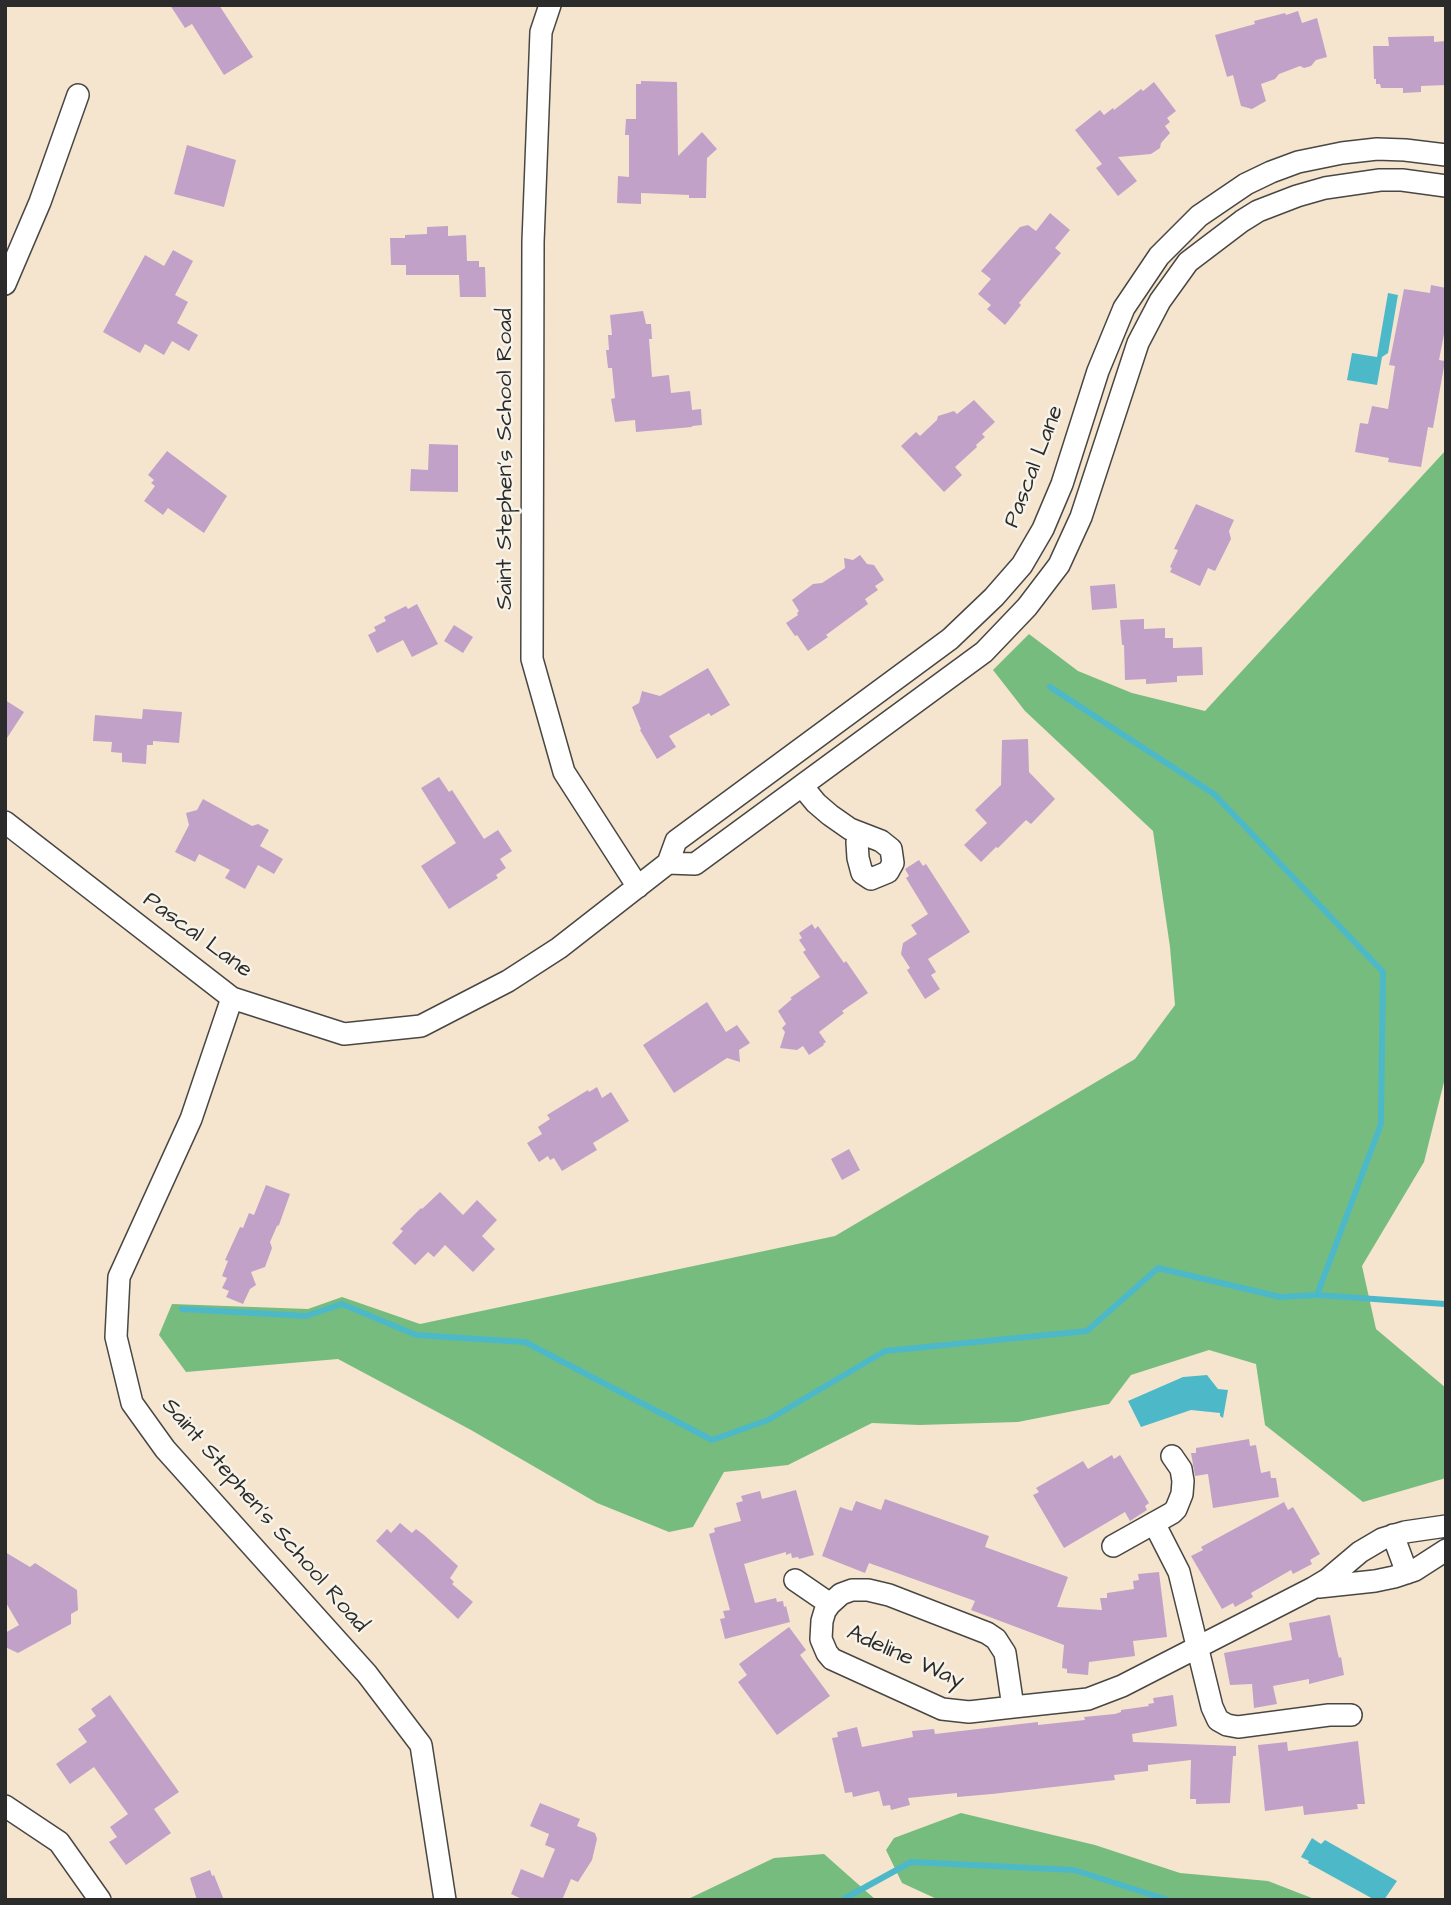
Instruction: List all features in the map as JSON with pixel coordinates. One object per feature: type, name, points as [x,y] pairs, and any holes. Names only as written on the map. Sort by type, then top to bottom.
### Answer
[{"type":"street","name":"Saint Stephen's School Road","points":[[550,5],[541,33],[533,243],[531,659],[564,772],[638,887]]},
{"type":"street","points":[[5,285],[40,202],[78,95]]},
{"type":"street","name":"Pascal Lane","points":[[5,822],[232,998],[344,1034],[421,1026],[508,981],[559,948],[668,863],[676,841],[950,639],[994,597],[1022,565],[1043,529],[1062,484],[1098,371],[1124,308],[1158,256],[1199,216],[1246,184],[1298,162],[1377,149],[1446,155]]},
{"type":"street","points":[[668,863],[695,864],[984,652],[1027,607],[1059,565],[1081,517],[1139,343],[1160,301],[1188,262],[1258,211],[1297,196],[1325,188],[1380,180],[1446,186]]},
{"type":"street","points":[[1199,216],[1217,240]]},
{"type":"street","points":[[1086,408],[1113,421]]},
{"type":"street","points":[[802,786],[830,815],[860,833]]},
{"type":"street","name":"Saint Stephen's School Road","points":[[232,998],[191,1119],[119,1277],[116,1336],[128,1390],[132,1403],[165,1449],[367,1674],[421,1745],[444,1900]]},
{"type":"street","points":[[1113,1546],[1176,1509],[1182,1494],[1182,1474],[1172,1456]]},
{"type":"street","points":[[1154,1523],[1179,1572],[1212,1707],[1218,1720],[1238,1727],[1329,1715],[1351,1715]]},
{"type":"street","name":"Adeline Way","points":[[1013,1707],[1005,1653],[996,1639],[987,1633],[877,1591],[846,1591],[830,1604],[822,1621],[821,1639],[827,1653],[838,1662],[950,1711],[969,1712],[1088,1699],[1313,1588],[1360,1552],[1394,1535],[1446,1526]]},
{"type":"street","points":[[1394,1535],[1407,1573]]},
{"type":"street","name":"Adeline Way","points":[[1313,1588],[1374,1581],[1407,1573],[1446,1550]]},
{"type":"street","points":[[795,1580],[830,1604]]},
{"type":"street","points":[[5,1806],[60,1842],[100,1900]]},
{"type":"green space","points":[[1446,450],[1446,1074],[1424,1162],[1362,1266],[1376,1329],[1446,1388],[1446,1478],[1363,1502],[1265,1425],[1256,1364],[1209,1350],[1131,1375],[1109,1404],[1018,1422],[919,1425],[872,1423],[788,1465],[724,1472],[693,1527],[669,1532],[597,1503],[471,1430],[338,1359],[186,1372],[159,1335],[172,1304],[308,1309],[342,1297],[420,1324],[835,1236],[1135,1059],[1175,1005],[1170,947],[1153,831],[1025,711],[993,670],[1029,634],[1078,671],[1132,693],[1205,711]]},
{"type":"green space","points":[[961,1813],[1095,1845],[1180,1873],[1268,1881],[1317,1900],[939,1900],[902,1883],[886,1850],[894,1838]]},
{"type":"green space","points":[[824,1854],[876,1900],[686,1900],[774,1858]]},
{"type":"water","points":[[1388,293],[1398,295],[1388,353],[1382,357],[1377,385],[1347,380],[1352,353],[1377,357]]},
{"type":"water","points":[[1207,1375],[1218,1389],[1228,1390],[1223,1418],[1220,1413],[1191,1410],[1141,1427],[1128,1401],[1183,1377]]},
{"type":"water","points":[[1312,1838],[1321,1844],[1325,1840],[1397,1881],[1384,1900],[1375,1900],[1301,1857]]},
{"type":"building","points":[[170,5],[219,5],[253,57],[224,75],[192,24],[185,28]]},
{"type":"building","points":[[1298,11],[1302,23],[1317,18],[1327,57],[1316,60],[1311,66],[1300,66],[1279,74],[1275,79],[1261,84],[1266,101],[1252,109],[1241,106],[1233,75],[1227,77],[1215,35],[1255,24],[1254,21]]},
{"type":"building","points":[[1434,36],[1434,42],[1446,41],[1446,85],[1421,86],[1421,92],[1403,93],[1403,88],[1381,88],[1380,84],[1376,84],[1373,46],[1389,46],[1388,37]]},
{"type":"building","points":[[641,81],[677,82],[678,156],[702,132],[717,149],[707,158],[706,198],[641,193],[641,204],[617,203],[618,176],[629,177],[629,135],[625,135],[626,119],[636,119],[636,84],[641,84]]},
{"type":"building","points":[[1154,82],[1176,111],[1167,118],[1170,122],[1165,126],[1170,133],[1160,148],[1151,154],[1118,157],[1137,181],[1118,196],[1096,168],[1102,164],[1075,130],[1100,110],[1104,115],[1113,108],[1114,110]]},
{"type":"building","points":[[187,145],[236,160],[224,207],[174,194]]},
{"type":"building","points":[[1050,213],[1070,230],[1055,248],[1061,253],[1019,303],[1021,305],[1005,325],[987,309],[991,305],[978,294],[991,279],[981,271],[1020,227],[1028,225],[1036,231]]},
{"type":"building","points":[[448,226],[448,236],[466,235],[467,261],[479,261],[479,267],[485,267],[486,297],[460,297],[459,275],[406,275],[406,265],[391,265],[390,238],[427,234],[427,227]]},
{"type":"building","points":[[173,250],[193,261],[175,295],[188,302],[177,323],[198,335],[189,351],[172,341],[164,355],[145,344],[140,353],[103,332],[145,255],[164,266]]},
{"type":"building","points":[[1431,285],[1446,288],[1446,324],[1439,360],[1445,361],[1433,428],[1428,427],[1421,467],[1388,462],[1389,458],[1355,452],[1360,423],[1368,424],[1372,406],[1388,409],[1395,366],[1389,365],[1404,289],[1430,293]]},
{"type":"building","points":[[643,311],[646,324],[651,324],[652,339],[649,339],[652,377],[669,375],[671,393],[690,391],[692,410],[701,409],[702,425],[636,432],[635,420],[615,422],[611,399],[615,398],[612,368],[608,368],[606,350],[609,350],[608,335],[612,335],[610,315]]},
{"type":"building","points":[[974,400],[995,422],[982,434],[985,437],[977,447],[955,467],[962,475],[944,492],[901,446],[916,432],[920,436],[938,416],[954,411],[957,414]]},
{"type":"building","points":[[429,444],[458,445],[458,492],[410,491],[411,469],[428,470]]},
{"type":"building","points":[[167,451],[227,496],[204,533],[168,508],[163,515],[144,501],[155,486],[151,483],[154,480],[148,475]]},
{"type":"building","points":[[1196,504],[1234,520],[1229,531],[1231,539],[1215,571],[1208,568],[1200,586],[1170,572],[1178,550],[1174,549]]},
{"type":"building","points":[[860,555],[867,564],[874,565],[884,580],[875,586],[878,590],[865,599],[868,604],[808,651],[786,623],[798,615],[799,611],[792,600],[813,584],[822,583],[845,568],[844,558],[853,560]]},
{"type":"building","points":[[1115,584],[1117,608],[1092,610],[1090,586]]},
{"type":"building","points":[[417,604],[438,644],[412,657],[403,640],[377,653],[368,635],[376,631],[374,627],[386,621],[384,617],[406,606],[408,609]]},
{"type":"building","points":[[1144,619],[1144,629],[1165,628],[1165,638],[1173,638],[1173,648],[1202,647],[1203,675],[1177,676],[1177,682],[1146,684],[1146,679],[1125,680],[1120,620]]},
{"type":"building","points":[[454,625],[473,637],[463,653],[444,641]]},
{"type":"building","points":[[708,668],[730,705],[711,716],[709,713],[669,736],[676,747],[657,759],[640,730],[632,707],[639,703],[642,691],[660,696]]},
{"type":"building","points":[[5,700],[24,712],[5,741]]},
{"type":"building","points":[[143,709],[182,712],[179,743],[153,741],[153,745],[147,745],[146,764],[122,762],[122,753],[111,752],[112,742],[93,741],[95,715],[142,719]]},
{"type":"building","points":[[1028,739],[1029,772],[1055,799],[1031,824],[1026,820],[981,862],[964,845],[987,823],[975,810],[1001,785],[1002,740]]},
{"type":"building","points":[[439,777],[449,792],[452,790],[484,839],[498,830],[512,851],[500,859],[506,868],[496,875],[498,878],[449,909],[421,866],[456,843],[421,788]]},
{"type":"building","points":[[203,799],[252,826],[258,824],[269,830],[260,846],[283,859],[274,874],[258,865],[245,889],[225,878],[230,870],[199,854],[195,862],[175,852],[189,825],[186,813],[197,810]]},
{"type":"building","points":[[919,860],[923,866],[926,864],[970,932],[928,959],[936,972],[931,975],[940,989],[925,999],[907,970],[910,968],[901,954],[903,943],[917,934],[911,925],[928,914],[906,878],[909,876],[905,869]]},
{"type":"building","points":[[812,924],[815,929],[818,926],[868,993],[842,1011],[844,1013],[819,1032],[826,1042],[809,1055],[803,1046],[797,1050],[780,1048],[785,1032],[782,1028],[786,1024],[778,1011],[792,999],[790,998],[820,977],[803,952],[806,950],[799,940],[802,938],[799,933]]},
{"type":"building","points":[[707,1002],[726,1032],[737,1025],[750,1043],[739,1050],[740,1062],[727,1058],[674,1093],[643,1045]]},
{"type":"building","points":[[597,1087],[602,1098],[611,1092],[629,1121],[593,1143],[597,1150],[562,1171],[554,1158],[550,1160],[548,1156],[539,1162],[527,1143],[542,1134],[538,1127],[550,1119],[547,1115]]},
{"type":"building","points":[[849,1149],[860,1170],[842,1180],[831,1159]]},
{"type":"building","points":[[266,1185],[290,1194],[270,1242],[272,1248],[265,1267],[251,1272],[256,1285],[250,1289],[243,1304],[226,1297],[229,1291],[222,1288],[227,1278],[222,1276],[228,1261],[225,1260],[249,1213],[254,1215]]},
{"type":"building","points":[[440,1192],[463,1215],[477,1200],[497,1220],[482,1236],[495,1249],[473,1272],[445,1245],[434,1257],[428,1252],[415,1265],[392,1243],[403,1231],[400,1229]]},
{"type":"building","points":[[1249,1439],[1250,1446],[1256,1445],[1261,1473],[1270,1471],[1271,1478],[1276,1478],[1279,1497],[1213,1508],[1208,1474],[1195,1476],[1191,1453],[1196,1453],[1196,1448]]},
{"type":"building","points":[[1112,1455],[1114,1459],[1120,1455],[1149,1503],[1145,1506],[1147,1510],[1130,1521],[1125,1512],[1064,1548],[1033,1495],[1039,1492],[1036,1488],[1083,1461],[1088,1469]]},
{"type":"building","points":[[796,1490],[814,1555],[799,1559],[792,1558],[791,1553],[786,1555],[786,1552],[744,1564],[755,1603],[776,1598],[777,1602],[783,1601],[790,1622],[725,1639],[720,1619],[725,1618],[723,1611],[730,1610],[709,1534],[715,1532],[714,1528],[741,1521],[736,1503],[743,1501],[741,1496],[760,1491],[762,1499]]},
{"type":"building","points":[[885,1499],[989,1536],[985,1547],[1068,1577],[1057,1607],[1102,1610],[1100,1598],[1107,1598],[1107,1593],[1134,1589],[1133,1581],[1139,1580],[1138,1574],[1159,1572],[1167,1637],[1133,1641],[1135,1656],[1089,1662],[1088,1675],[1067,1673],[1067,1669],[1062,1668],[1064,1645],[971,1610],[975,1601],[869,1563],[865,1573],[822,1556],[840,1507],[852,1511],[856,1501],[881,1510]]},
{"type":"building","points":[[1284,1502],[1288,1510],[1293,1507],[1320,1554],[1310,1560],[1312,1564],[1293,1574],[1291,1570],[1251,1593],[1253,1597],[1235,1607],[1233,1603],[1222,1609],[1191,1556],[1203,1550],[1201,1547]]},
{"type":"building","points":[[400,1523],[412,1533],[416,1529],[458,1566],[450,1578],[454,1582],[452,1584],[473,1602],[458,1619],[376,1541],[387,1529],[391,1533]]},
{"type":"building","points":[[5,1552],[30,1567],[35,1563],[77,1590],[78,1610],[71,1614],[71,1624],[18,1653],[5,1647],[5,1633],[19,1625],[5,1601]]},
{"type":"building","points":[[1330,1615],[1344,1675],[1309,1684],[1309,1679],[1273,1686],[1277,1704],[1254,1708],[1252,1684],[1230,1685],[1224,1653],[1292,1640],[1289,1623]]},
{"type":"building","points":[[789,1627],[806,1650],[800,1655],[830,1696],[777,1735],[738,1682],[747,1675],[739,1664]]},
{"type":"building","points":[[110,1695],[179,1792],[154,1809],[171,1833],[126,1865],[109,1842],[117,1837],[110,1827],[128,1814],[94,1767],[70,1784],[56,1764],[87,1742],[78,1729],[96,1716],[91,1709]]},
{"type":"building","points":[[1173,1695],[1177,1726],[1132,1734],[1133,1742],[1236,1746],[1230,1803],[1196,1804],[1196,1799],[1190,1799],[1191,1760],[1148,1765],[1148,1771],[1114,1775],[1115,1780],[992,1794],[957,1797],[957,1793],[908,1798],[910,1805],[891,1810],[890,1805],[883,1806],[879,1791],[853,1797],[852,1792],[845,1793],[832,1738],[838,1737],[837,1732],[857,1727],[862,1747],[913,1737],[912,1731],[934,1729],[935,1734],[1038,1722],[1038,1725],[1085,1720],[1084,1717],[1115,1714],[1121,1710],[1149,1706],[1148,1704],[1154,1703],[1153,1698]]},
{"type":"building","points":[[1358,1741],[1365,1804],[1357,1804],[1358,1809],[1304,1815],[1303,1806],[1265,1811],[1258,1745],[1287,1742],[1288,1751]]},
{"type":"building","points":[[540,1803],[580,1819],[577,1826],[595,1833],[597,1839],[592,1860],[578,1882],[571,1879],[562,1900],[524,1900],[511,1894],[521,1869],[543,1878],[555,1849],[545,1845],[549,1834],[530,1826]]},
{"type":"building","points":[[210,1870],[224,1900],[197,1900],[190,1878]]},
{"type":"waterway","points":[[1050,687],[1214,794],[1383,972],[1381,1124],[1317,1295]]},
{"type":"waterway","points":[[182,1309],[306,1316],[342,1304],[416,1335],[525,1342],[712,1440],[768,1420],[885,1351],[1087,1331],[1158,1268],[1280,1297],[1317,1295],[1445,1304]]},
{"type":"waterway","points":[[842,1900],[911,1862],[1074,1870],[1168,1900]]}]
